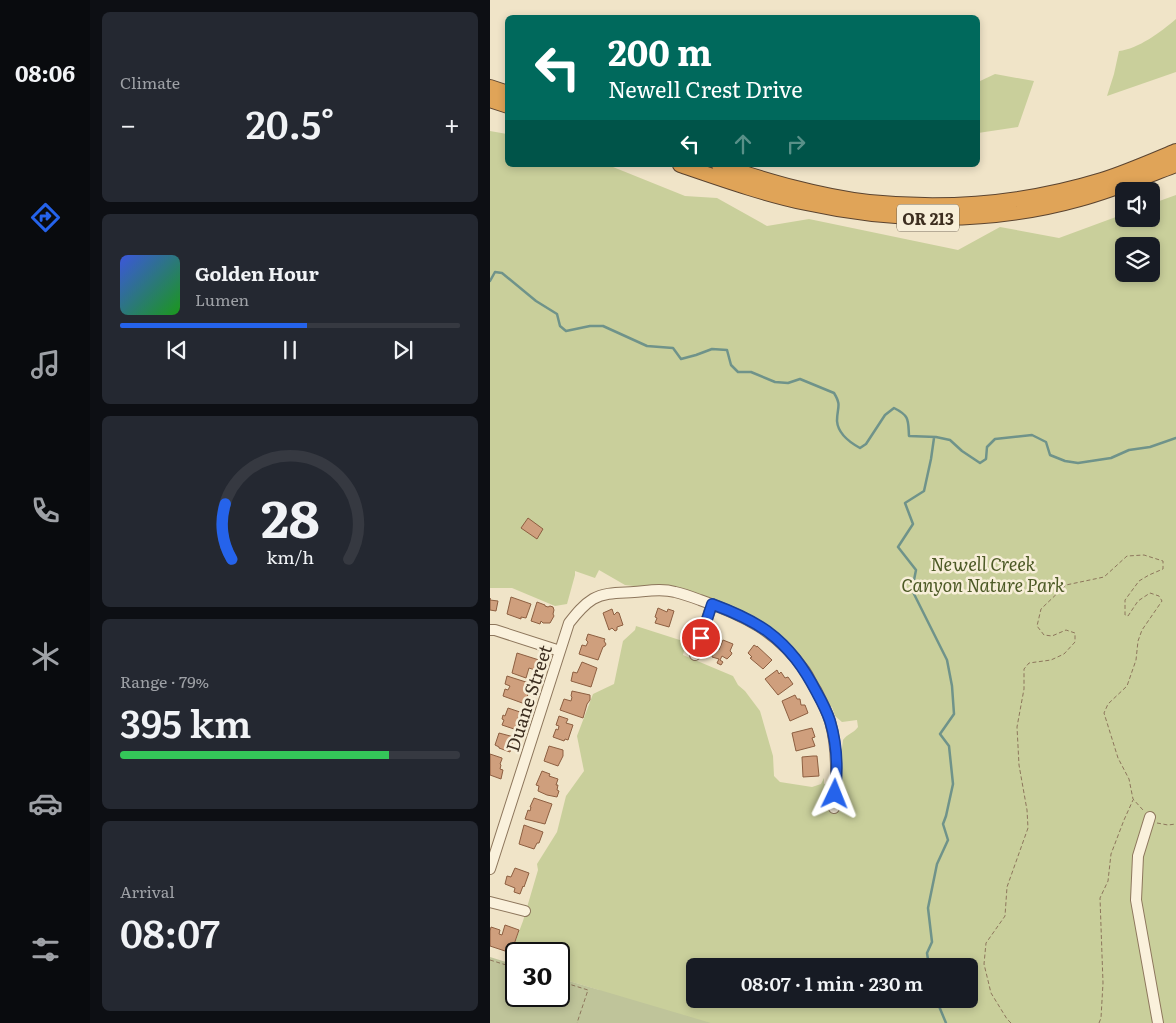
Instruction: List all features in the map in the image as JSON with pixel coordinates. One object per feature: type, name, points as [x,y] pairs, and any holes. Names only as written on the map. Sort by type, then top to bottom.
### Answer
[{"type":"highway","points":[[490,87],[505,92]]},
{"type":"highway","points":[[490,100],[505,105]]},
{"type":"highway","name":"OR 213","points":[[726,167],[789,186],[849,199],[903,204],[961,204],[1009,200],[1080,186],[1130,170],[1176,151]]},
{"type":"highway","name":"OR 213","points":[[686,167],[748,187],[807,203],[883,216],[941,218],[993,215],[1050,206],[1105,192],[1176,165]]},
{"type":"street","name":"Duane Street","points":[[490,868],[569,623],[580,608],[594,598],[610,593],[657,590],[674,591],[712,604]]},
{"type":"street","points":[[695,655],[712,604],[752,621],[796,658],[806,672],[830,719],[837,780],[834,808]]},
{"type":"street","points":[[490,630],[560,651]]},
{"type":"street","points":[[1150,817],[1138,856],[1136,900],[1158,1023]]},
{"type":"street","points":[[490,902],[525,911]]},
{"type":"path","points":[[1011,1023],[991,992],[984,964],[986,943],[1005,916],[1007,887],[1028,828],[1017,727],[1024,689],[1024,670],[1029,663],[1051,660],[1064,654],[1075,642],[1075,633],[1066,630],[1052,636],[1044,635],[1038,626],[1041,609],[1066,585],[1104,577],[1127,556],[1144,555],[1163,562],[1163,570],[1139,581],[1125,600],[1125,615],[1128,616],[1138,601],[1150,593],[1159,596],[1162,601],[1142,630],[1138,641],[1136,660],[1127,686],[1108,704],[1104,714],[1118,758],[1129,779],[1133,799],[1111,854],[1108,881],[1100,898],[1103,983],[1099,1023]]},
{"type":"path","points":[[490,960],[505,965]]},
{"type":"path","points":[[570,984],[588,990],[577,1023]]},
{"type":"green space","points":[[1176,19],[1176,72],[1107,96],[1119,51],[1134,47]]},
{"type":"green space","points":[[995,74],[1034,81],[1018,127],[980,133],[980,81]]},
{"type":"green space","name":"Newell Creek Canyon Nature Park","points":[[490,131],[505,134],[505,167],[613,167],[685,196],[717,198],[767,226],[809,219],[958,250],[1000,227],[1059,238],[1115,217],[1115,227],[1160,227],[1160,201],[1176,195],[1176,1023],[628,1023],[599,990],[570,981],[570,942],[515,942],[538,870],[537,864],[557,832],[566,796],[584,771],[577,736],[593,694],[614,684],[623,641],[635,630],[636,626],[686,642],[683,655],[733,676],[738,685],[760,711],[773,756],[774,776],[780,782],[812,787],[821,784],[824,778],[824,784],[833,782],[836,757],[842,748],[843,740],[858,727],[857,720],[842,722],[835,716],[832,707],[826,705],[775,635],[686,592],[625,585],[599,570],[595,578],[575,571],[567,604],[555,606],[512,588],[490,588]]},
{"type":"green space","points":[[490,957],[505,962],[505,1007],[570,1007],[570,981],[711,1023],[490,1023]]},
{"type":"building","points":[[528,518],[543,529],[537,539],[521,528]]},
{"type":"building","points":[[511,597],[531,604],[526,618],[521,617],[521,619],[507,614]]},
{"type":"building","points":[[490,600],[498,601],[496,611],[490,610]]},
{"type":"building","points":[[537,602],[553,607],[554,616],[550,623],[543,623],[541,621],[540,624],[531,621]]},
{"type":"building","points":[[658,608],[667,612],[668,609],[674,611],[669,627],[655,623]]},
{"type":"building","points":[[612,609],[614,615],[617,612],[619,613],[623,625],[617,627],[615,631],[612,628],[609,630],[603,613]]},
{"type":"building","points":[[588,634],[605,639],[606,644],[598,660],[579,654],[582,645],[586,646],[588,642],[586,640]]},
{"type":"building","points":[[723,640],[733,644],[730,651],[731,655],[727,659],[722,656],[720,660],[723,662],[721,665],[717,663],[719,659],[712,657],[716,648],[719,650]]},
{"type":"building","points":[[754,645],[772,660],[763,669],[750,658],[752,657],[748,653]]},
{"type":"building","points":[[517,653],[539,660],[535,670],[529,668],[526,678],[512,673]]},
{"type":"building","points":[[582,662],[597,668],[591,687],[571,681],[573,672],[577,673]]},
{"type":"building","points":[[777,670],[785,678],[788,677],[793,684],[778,695],[765,679]]},
{"type":"building","points":[[507,676],[529,683],[525,692],[528,694],[525,704],[503,696],[505,689],[508,690],[510,686],[505,684]]},
{"type":"building","points":[[572,691],[590,695],[583,718],[560,710],[564,699],[571,701]]},
{"type":"building","points":[[795,695],[797,699],[800,699],[801,705],[805,705],[808,713],[790,721],[782,701]]},
{"type":"building","points":[[508,708],[520,712],[517,730],[502,725],[503,715],[505,716]]},
{"type":"building","points":[[559,716],[568,719],[566,723],[573,725],[568,740],[565,739],[564,741],[553,737],[556,729],[558,730],[559,726],[556,725]]},
{"type":"building","points":[[812,728],[815,737],[812,738],[815,746],[796,751],[792,733]]},
{"type":"building","points":[[499,733],[514,737],[510,752],[495,745]]},
{"type":"building","points":[[549,746],[563,750],[563,756],[558,766],[544,761]]},
{"type":"building","points":[[490,754],[502,758],[500,764],[500,769],[503,770],[501,779],[490,775]]},
{"type":"building","points":[[817,756],[819,776],[803,777],[802,757]]},
{"type":"building","points":[[542,771],[558,779],[556,785],[558,785],[557,790],[559,791],[557,797],[538,791],[539,786],[536,785]]},
{"type":"building","points":[[534,798],[552,804],[545,824],[525,819]]},
{"type":"building","points":[[524,825],[543,832],[539,843],[537,843],[534,849],[519,844]]},
{"type":"building","points":[[515,868],[529,873],[520,894],[514,892],[515,888],[505,884],[507,876],[511,877]]},
{"type":"building","points":[[505,925],[519,930],[515,942],[505,942],[505,951],[490,946],[491,927],[500,930],[499,934],[502,935]]},
{"type":"waterway","points":[[490,281],[495,272],[502,273],[536,301],[557,314],[560,326],[566,331],[590,326],[603,326],[647,346],[673,348],[681,359],[712,349],[727,350],[731,365],[738,372],[751,372],[775,382],[788,383],[800,379],[834,393],[838,404],[837,421],[839,430],[848,440],[860,448],[866,444],[885,415],[894,408],[906,416],[909,436],[936,437],[950,440],[980,463],[986,459],[987,447],[995,439],[1032,435],[1046,442],[1050,455],[1065,461],[1078,463],[1111,458],[1129,450],[1150,447],[1176,438]]},
{"type":"waterway","points":[[928,958],[927,953],[932,942],[928,908],[937,864],[948,840],[943,824],[953,784],[949,746],[940,734],[954,714],[952,686],[947,660],[912,590],[916,570],[898,547],[913,524],[905,503],[924,491],[934,438]]},
{"type":"waterway","points":[[940,1008],[946,1023]]},
{"type":"route","points":[[701,638],[712,604],[752,621],[796,658],[806,672],[830,719],[837,780],[835,794]]}]
